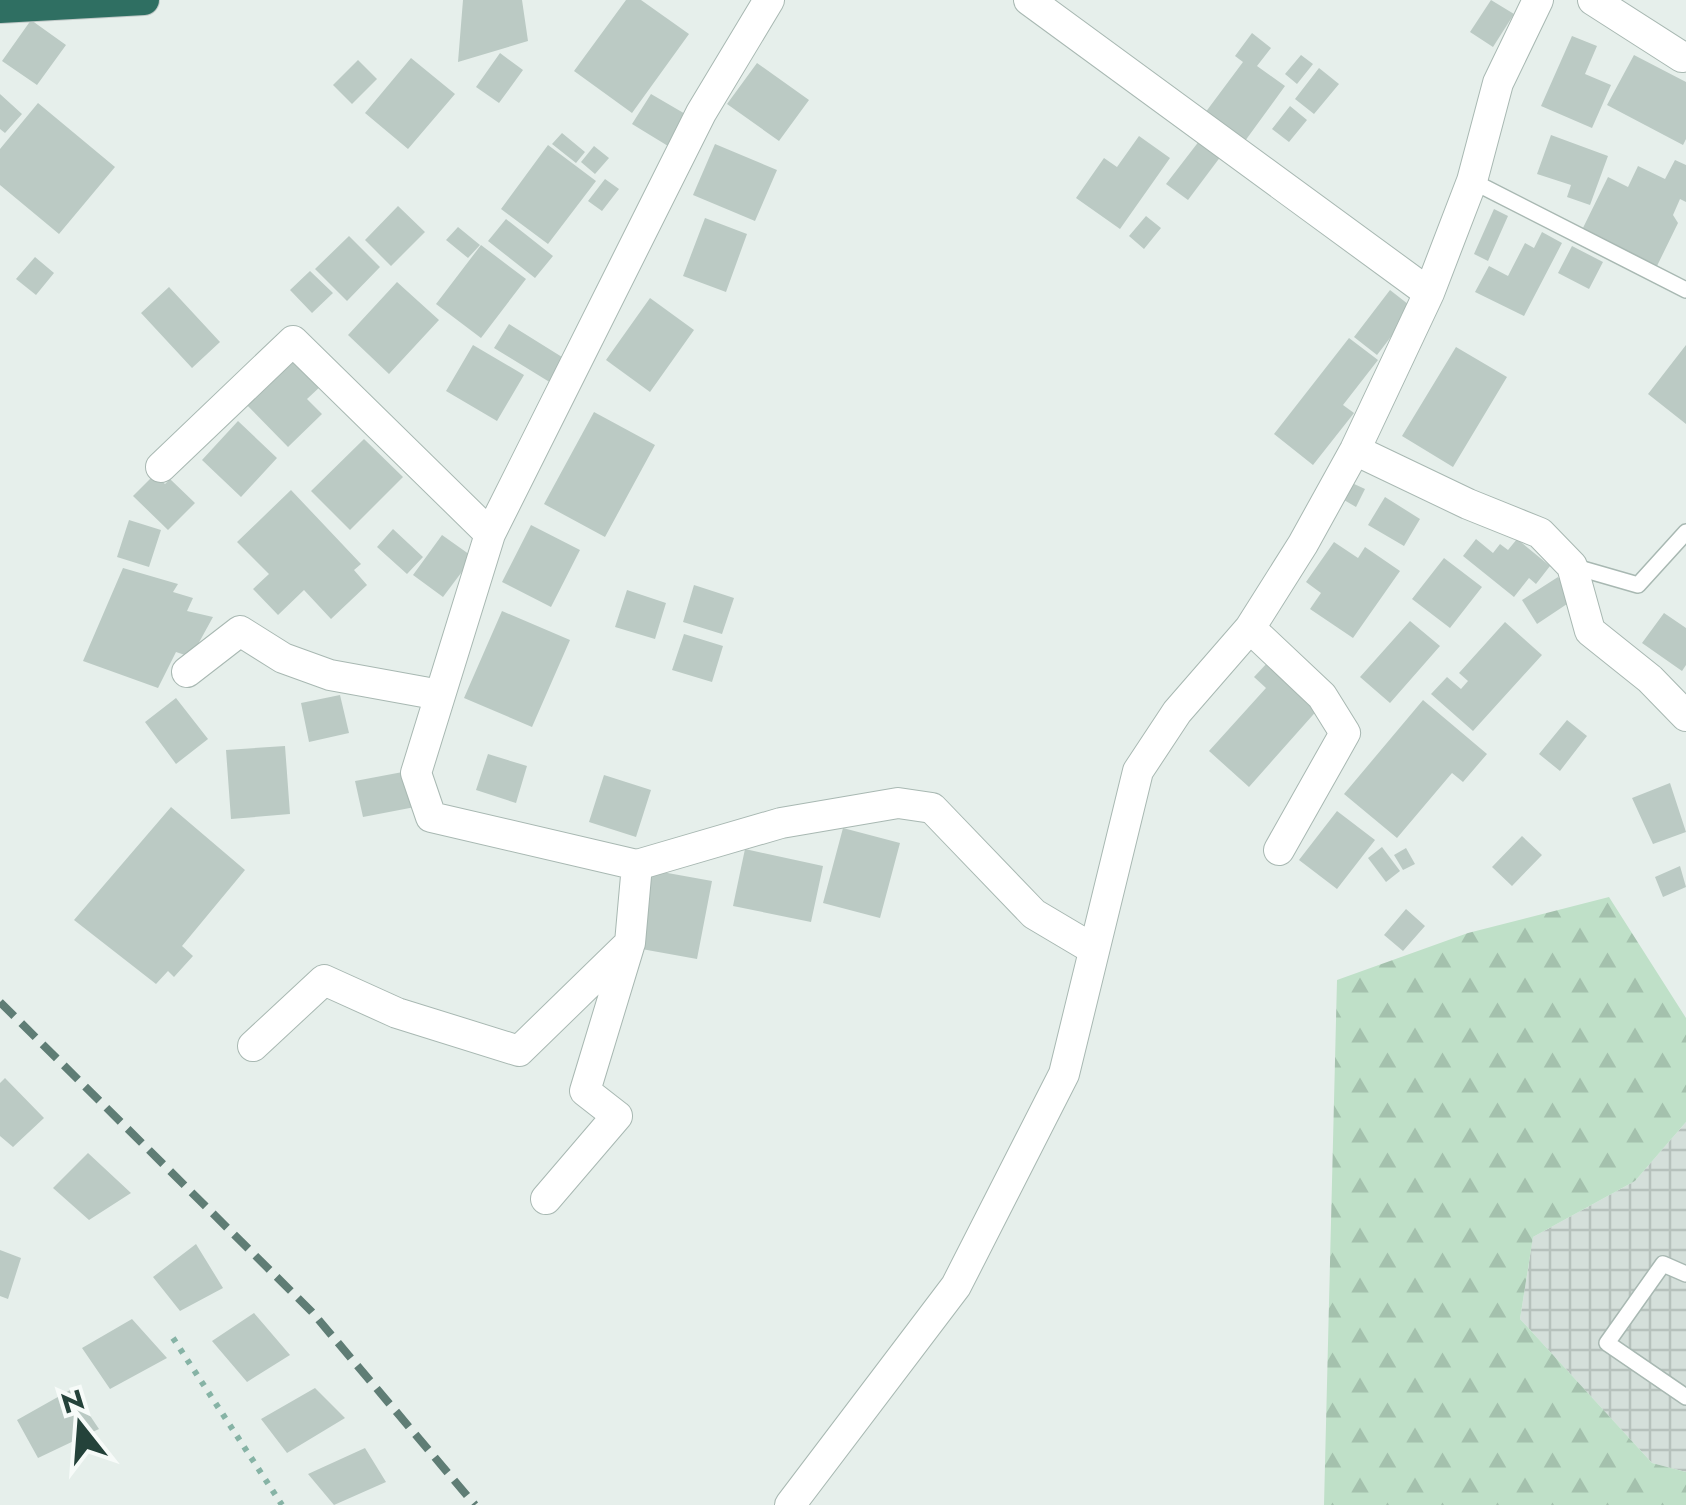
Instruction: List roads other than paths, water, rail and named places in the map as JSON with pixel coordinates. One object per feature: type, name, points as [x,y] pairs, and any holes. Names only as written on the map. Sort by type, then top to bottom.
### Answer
[{"type":"highway","points":[[0,8],[144,0]]},
{"type":"street","points":[[769,0],[701,113],[490,534],[416,773],[431,816],[636,865],[781,823],[898,803],[932,808],[1034,914],[1093,949]]},
{"type":"street","points":[[1029,0],[1429,292]]},
{"type":"street","points":[[790,1505],[956,1286],[1064,1074],[1138,771],[1177,712],[1250,628],[1356,450],[1429,292],[1472,181],[1498,83],[1538,0]]},
{"type":"street","points":[[1593,0],[1682,57]]},
{"type":"street","points":[[162,468],[293,340],[490,534]]},
{"type":"street","points":[[1356,450],[1540,534],[1572,566],[1590,631],[1650,678],[1686,716]]},
{"type":"street","points":[[1250,628],[1322,696],[1345,732],[1279,850]]},
{"type":"street","points":[[187,672],[240,632],[284,658],[330,674],[440,694]]},
{"type":"street","points":[[546,1200],[617,1116],[586,1091],[630,943],[636,865]]},
{"type":"street","points":[[253,1046],[324,980],[397,1013],[519,1052],[630,943]]},
{"type":"lane","points":[[1472,181],[1686,290]]},
{"type":"lane","points":[[1572,566],[1638,585],[1686,532]]},
{"type":"lane","points":[[1686,1274],[1663,1264],[1607,1343],[1686,1397]]},
{"type":"railway","points":[[0,1002],[312,1312],[475,1505]]}]
